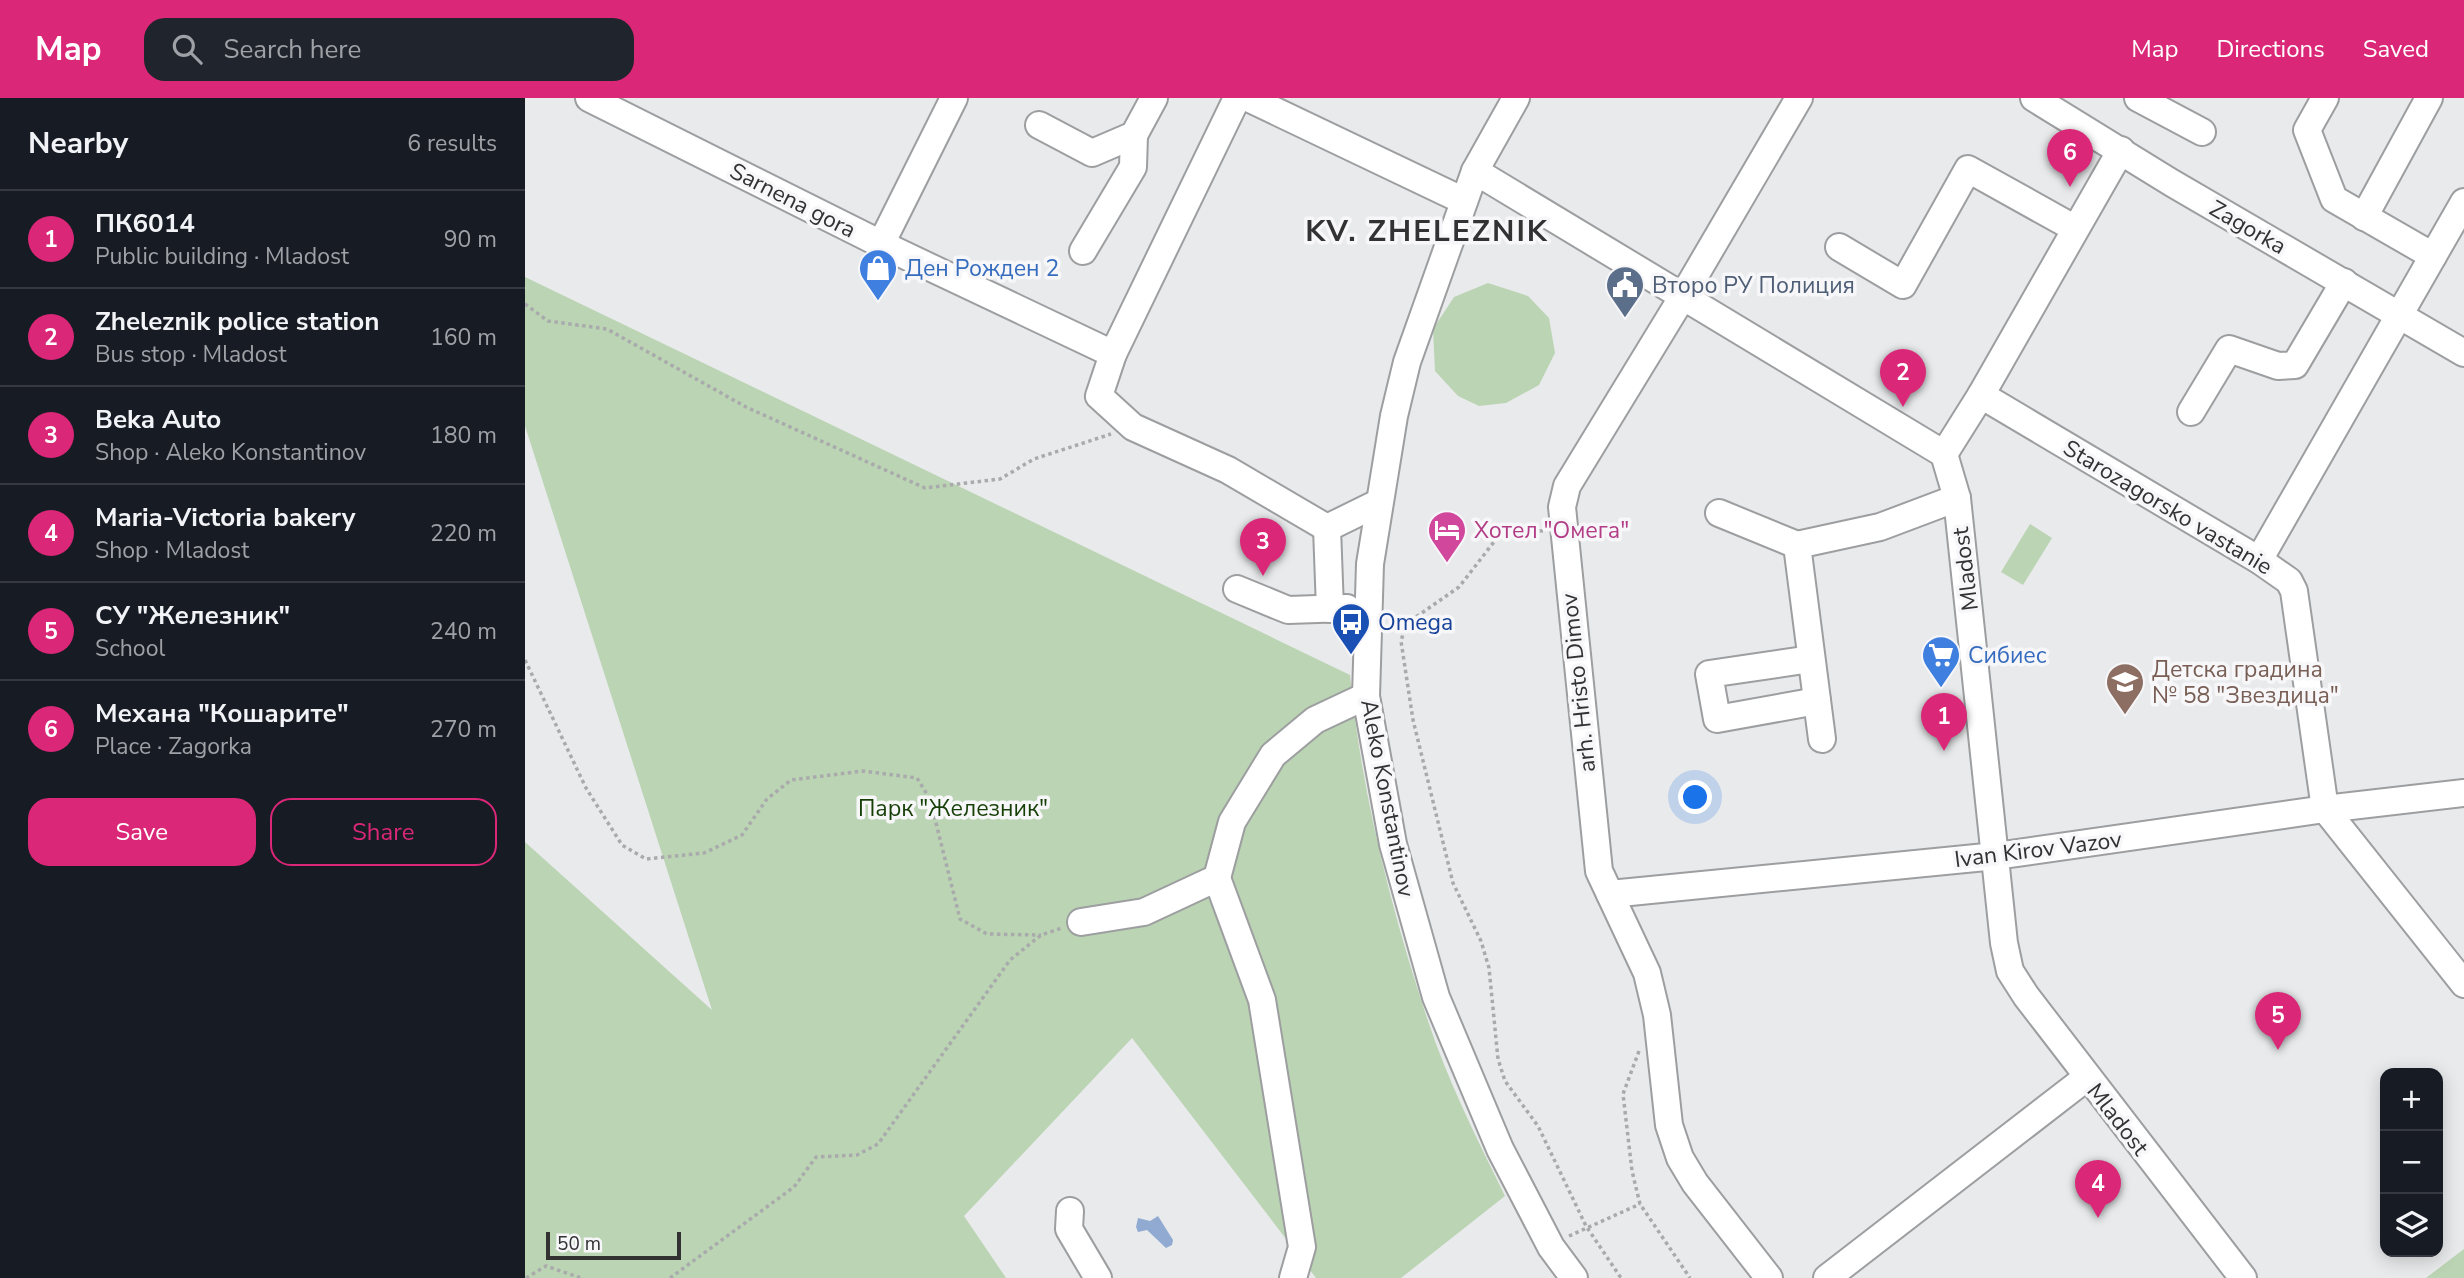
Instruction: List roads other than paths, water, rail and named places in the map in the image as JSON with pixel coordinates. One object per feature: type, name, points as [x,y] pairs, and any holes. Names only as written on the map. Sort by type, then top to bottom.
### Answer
[{"type":"street","name":"Sarnena gora","points":[[589,98],[881,244],[1113,354]]},
{"type":"street","points":[[881,244],[954,98]]},
{"type":"street","points":[[1083,251],[1133,167],[1134,135],[1154,98]]},
{"type":"street","points":[[1237,98],[1113,354],[1099,396],[1133,427],[1228,470],[1327,528]]},
{"type":"street","points":[[1248,98],[1464,201]]},
{"type":"street","name":"Aleko Konstantinov","points":[[1517,98],[1475,171],[1407,362],[1378,503],[1366,608],[1366,696],[1393,844],[1436,997],[1500,1149],[1551,1247],[1574,1278]]},
{"type":"street","name":"Zagorka","points":[[2033,98],[2464,353]]},
{"type":"street","points":[[2138,98],[2202,132]]},
{"type":"street","points":[[2325,98],[2307,130],[2334,199],[2433,256]]},
{"type":"street","points":[[2364,216],[2429,98]]},
{"type":"street","name":"arh. Hristo Dimov","points":[[1769,1278],[1695,1183],[1680,1158],[1669,1125],[1657,1015],[1647,973],[1599,872],[1562,531],[1562,507],[1567,486],[1683,296],[1790,101]]},
{"type":"street","points":[[1039,125],[1092,153],[1134,135]]},
{"type":"street","points":[[1475,171],[1944,454],[1981,395],[2074,228],[2121,150]]},
{"type":"street","points":[[1839,247],[1903,285],[1968,169],[2074,228]]},
{"type":"street","points":[[2259,560],[2464,202]]},
{"type":"street","points":[[2191,412],[2229,349],[2278,366],[2295,365],[2344,282]]},
{"type":"street","name":"Starozagorsko vastanie","points":[[1981,395],[2259,560],[2289,582],[2294,591],[2325,809]]},
{"type":"street","name":"Mladost","points":[[1944,454],[1957,498],[2004,943],[2010,971],[2086,1078],[2243,1278]]},
{"type":"street","points":[[1719,513],[1797,545],[1880,527],[1957,498]]},
{"type":"street","points":[[1327,528],[1378,503]]},
{"type":"street","points":[[1327,528],[1329,609]]},
{"type":"street","points":[[1797,545],[1822,739]]},
{"type":"street","points":[[1237,589],[1288,610],[1366,608]]},
{"type":"street","points":[[1811,659],[1709,674],[1717,719],[1817,701]]},
{"type":"street","points":[[1293,1278],[1302,1247],[1262,1000],[1217,878],[1232,822],[1273,755],[1315,720],[1366,696]]},
{"type":"street","name":"Ivan Kirov Vazov","points":[[1610,894],[1996,856],[2325,809],[2464,793]]},
{"type":"street","points":[[2325,809],[2464,985]]},
{"type":"street","points":[[1081,922],[1144,912],[1217,878]]},
{"type":"street","points":[[1827,1278],[2086,1078]]},
{"type":"street","points":[[1070,1211],[1069,1230],[1098,1278]]},
{"type":"water","points":[[1158,1216],[1173,1240],[1172,1245],[1166,1248],[1147,1230],[1138,1232],[1136,1227],[1138,1218],[1150,1221]]},
{"type":"place","name":"Механа \"Кошарите\"","points":[[2070,187]]},
{"type":"place","name":"Ден Рожден 2","points":[[878,302]]},
{"type":"place","name":"Второ РУ Полиция","points":[[1625,319]]},
{"type":"place","name":"Zheleznik police station","points":[[1903,407]]},
{"type":"place","name":"Хотел \"Омега\"","points":[[1447,564]]},
{"type":"place","name":"Beka Auto","points":[[1263,576]]},
{"type":"place","name":"Omega","points":[[1351,656]]},
{"type":"place","name":"Сибиес","points":[[1941,689]]},
{"type":"place","name":"Детска градина № 58 \"Звездица\"","points":[[2125,716]]},
{"type":"place","name":"ПК6014","points":[[1944,751]]},
{"type":"place","name":"СУ \"Железник\"","points":[[2278,1050]]},
{"type":"place","name":"Maria-Victoria bakery","points":[[2098,1218]]},
{"type":"district","name":"KV. ZHELEZNIK","points":[[1427,231]]},
{"type":"park label","name":"Парк \"Железник\"","points":[[953,808]]}]
